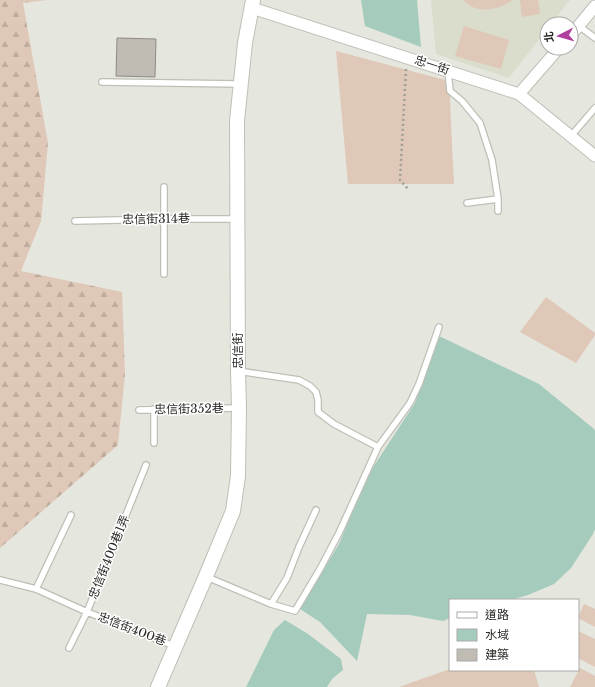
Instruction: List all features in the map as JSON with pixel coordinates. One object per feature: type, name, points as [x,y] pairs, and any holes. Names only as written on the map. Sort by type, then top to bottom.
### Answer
[{"type":"street","name":"忠一街","points":[[252,4],[518,94],[595,156]]},
{"type":"street","name":"忠信街","points":[[158,687],[233,512],[238,476],[237,121],[245,43],[252,4]]},
{"type":"street","points":[[579,26],[595,6]]},
{"type":"street","points":[[518,94],[553,56]]},
{"type":"lane","points":[[579,26],[595,38]]},
{"type":"lane","points":[[448,70],[450,91],[462,101],[480,123],[492,160],[498,199],[498,210]]},
{"type":"lane","points":[[102,82],[241,84]]},
{"type":"lane","points":[[571,136],[595,108]]},
{"type":"lane","points":[[164,187],[164,274]]},
{"type":"lane","points":[[467,203],[498,199]]},
{"type":"lane","name":"忠信街314巷","points":[[75,221],[237,219]]},
{"type":"lane","points":[[206,576],[271,604],[295,611],[339,533],[378,447],[410,403],[420,384],[439,327]]},
{"type":"lane","points":[[238,371],[298,380],[310,386],[316,392],[318,412],[334,424],[378,447]]},
{"type":"lane","name":"忠信街352巷","points":[[139,410],[239,408]]},
{"type":"lane","points":[[154,409],[154,443]]},
{"type":"lane","name":"忠信街400巷1弄","points":[[69,648],[87,612],[146,465]]},
{"type":"lane","points":[[271,604],[287,578],[316,510]]},
{"type":"lane","points":[[36,589],[71,515]]},
{"type":"lane","name":"忠信街400巷","points":[[0,580],[36,589],[87,612],[176,647]]},
{"type":"path","points":[[407,57],[400,180],[409,190]]},
{"type":"shaded area","points":[[431,0],[570,0],[557,16],[539,16],[539,39],[509,78],[436,54]]},
{"type":"green space","points":[[0,0],[47,0],[23,3],[48,143],[41,221],[21,271],[122,292],[125,374],[118,445],[0,548]]},
{"type":"green space","points":[[463,0],[513,0],[494,8],[481,9],[468,5]]},
{"type":"green space","points":[[520,0],[538,0],[540,14],[522,17]]},
{"type":"green space","points":[[464,26],[509,40],[501,69],[455,56]]},
{"type":"green space","points":[[336,51],[449,81],[454,184],[348,184]]},
{"type":"green space","points":[[546,297],[595,333],[576,363],[520,332]]},
{"type":"green space","points":[[584,604],[595,609],[595,627],[579,619]]},
{"type":"green space","points":[[579,631],[595,639],[595,667],[579,659]]},
{"type":"green space","points":[[580,668],[595,676],[595,687],[570,687]]},
{"type":"green space","points":[[449,669],[449,671],[534,671],[539,687],[399,687]]},
{"type":"water","points":[[361,0],[417,0],[421,47],[365,26]]},
{"type":"water","points":[[439,336],[539,384],[595,431],[595,529],[571,568],[554,584],[528,595],[514,599],[449,599],[449,618],[443,621],[410,615],[367,614],[357,661],[320,622],[300,609],[339,544],[368,475],[415,403]]},
{"type":"water","points":[[285,620],[308,634],[341,659],[343,670],[332,679],[327,687],[246,687],[274,630]]},
{"type":"building","points":[[117,38],[156,39],[155,77],[116,76]]}]
